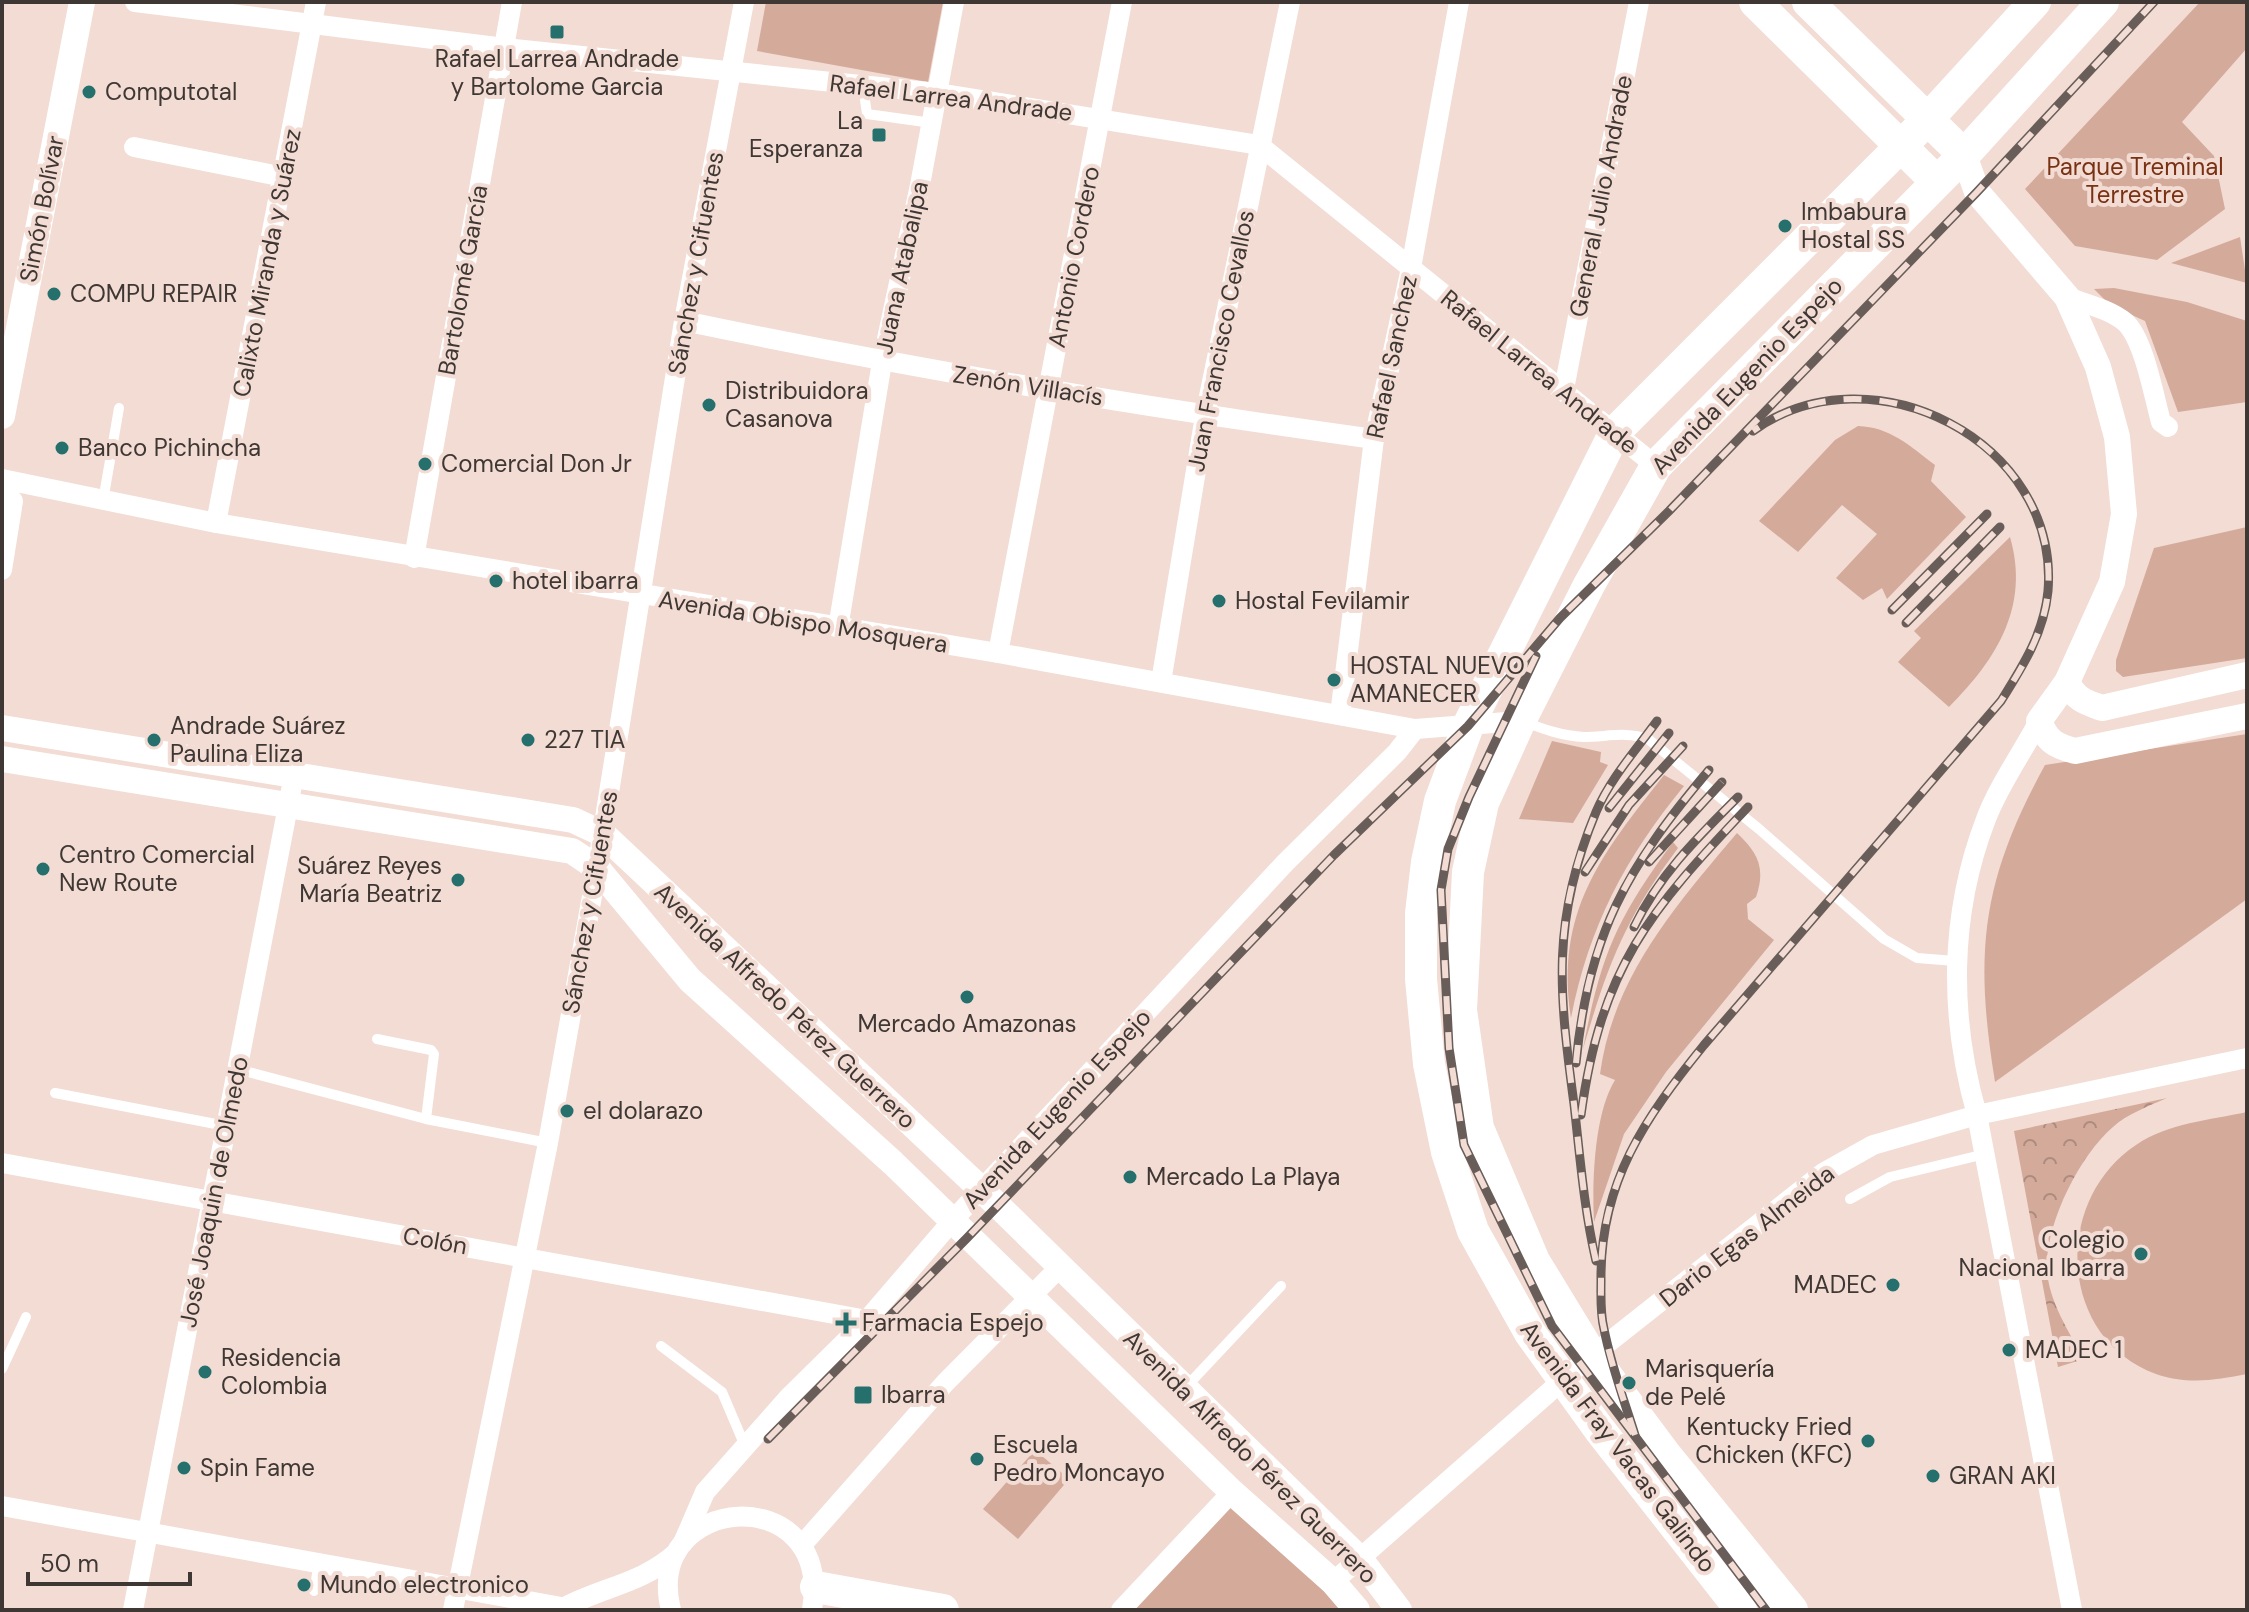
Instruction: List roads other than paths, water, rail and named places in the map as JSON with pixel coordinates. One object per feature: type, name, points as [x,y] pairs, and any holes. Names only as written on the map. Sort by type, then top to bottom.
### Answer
[{"type":"main road","points":[[1755,2],[1899,148],[1935,180]]},
{"type":"main road","points":[[1808,2],[1964,155]]},
{"type":"main road","points":[[1468,726],[1615,432],[1928,119],[2035,2]]},
{"type":"main road","name":"Avenida Eugenio Espejo","points":[[1520,721],[1589,585],[1656,466],[1935,180],[1964,155],[2103,2]]},
{"type":"main road","name":"Avenida Fray Vacas Galindo","points":[[1520,721],[1483,803],[1468,872],[1461,1010],[1478,1128],[1534,1261],[1592,1356],[1665,1454],[1792,1610]]},
{"type":"main road","name":"Avenida Fray Vacas Galindo","points":[[1468,726],[1440,801],[1421,913],[1421,979],[1429,1064],[1447,1152],[1473,1231],[1530,1333],[1741,1610]]},
{"type":"main road","points":[[814,1598],[943,1610]]},
{"type":"street","name":"Simón Bolívar","points":[[2,416],[82,2]]},
{"type":"street","name":"Rafael Larrea Andrade","points":[[135,2],[314,12],[505,48],[938,93],[1259,145],[1656,466]]},
{"type":"street","name":"Bartolomé García","points":[[414,558],[512,2]]},
{"type":"street","name":"Sánchez y Cifuentes","points":[[453,1610],[548,1143],[603,834],[684,321],[744,2]]},
{"type":"street","name":"Juana Atabalipa","points":[[838,628],[882,362],[954,2]]},
{"type":"street","name":"Antonio Cordero","points":[[998,653],[1122,2]]},
{"type":"street","name":"Juan Francisco Cevallos","points":[[1161,682],[1205,416],[1290,2]]},
{"type":"street","name":"Rafael Sanchez","points":[[1340,715],[1374,439],[1411,268],[1459,2]]},
{"type":"street","name":"General Julio Andrade","points":[[1564,389],[1639,2]]},
{"type":"street","name":"Calixto Miranda y Suárez","points":[[216,523],[314,12]]},
{"type":"street","points":[[134,147],[284,177]]},
{"type":"street","points":[[1964,155],[1977,192],[2067,297],[2098,367],[2117,437],[2124,514],[2112,582],[2067,682],[2039,721],[1987,816],[1970,869],[1955,961],[1964,1069],[1985,1154],[2072,1610]]},
{"type":"street","points":[[1935,180],[1977,192]]},
{"type":"street","points":[[2067,297],[2109,312],[2126,323],[2136,337],[2161,422],[2168,427]]},
{"type":"street","name":"Zenón Villacís","points":[[684,321],[882,362],[1205,416],[1374,439]]},
{"type":"street","name":"Avenida Obispo Mosquera","points":[[2,479],[216,523],[998,653],[1415,729]]},
{"type":"street","points":[[2,488],[13,501],[2,570]]},
{"type":"street","points":[[2067,682],[2072,694],[2082,702],[2102,708],[2247,675]]},
{"type":"street","points":[[2039,721],[2045,736],[2055,746],[2075,751],[2247,716]]},
{"type":"street","points":[[1415,729],[1520,721]]},
{"type":"street","name":"Avenida Alfredo Pérez Guerrero","points":[[2,728],[573,820],[603,834],[983,1191],[1361,1560],[1399,1610]]},
{"type":"street","name":"Avenida Eugenio Espejo","points":[[671,1610],[667,1595],[669,1573],[705,1492],[745,1446],[867,1320],[953,1220],[1285,863],[1397,752],[1415,729]]},
{"type":"street","name":"Avenida Alfredo Pérez Guerrero","points":[[2,759],[572,851],[597,868],[690,980],[953,1220],[967,1238],[1030,1295],[1232,1492],[1333,1582],[1357,1610]]},
{"type":"street","name":"José Joaquin de Olmedo","points":[[133,1610],[294,775]]},
{"type":"street","name":"Dario Egas Almeida","points":[[1333,1582],[1592,1356],[1823,1173],[1873,1145],[1977,1115],[2247,1058]]},
{"type":"street","name":"Colón","points":[[2,1163],[867,1320]]},
{"type":"street","points":[[802,1545],[945,1383],[1060,1267]]},
{"type":"street","points":[[1121,1610],[1232,1492]]},
{"type":"street","points":[[2,1506],[571,1608],[646,1576],[710,1522],[743,1514],[766,1518],[786,1529],[802,1545],[812,1565],[814,1598]]},
{"type":"lane","points":[[863,86],[867,114],[932,123]]},
{"type":"lane","points":[[103,501],[119,408]]},
{"type":"lane","points":[[1520,721],[1555,733],[1584,737],[1635,734],[1648,739],[1759,829],[1884,939],[1917,958],[1955,961]]},
{"type":"lane","points":[[377,1039],[431,1050],[434,1054],[426,1119]]},
{"type":"lane","points":[[237,1069],[426,1119],[548,1143]]},
{"type":"lane","points":[[55,1093],[226,1126]]},
{"type":"lane","points":[[1850,1199],[1890,1177],[1985,1154]]},
{"type":"lane","points":[[1184,1390],[1281,1286]]},
{"type":"lane","points":[[2,1369],[26,1317]]},
{"type":"lane","points":[[661,1346],[722,1392],[745,1446]]},
{"type":"lane","points":[[314,1591],[319,1563]]},
{"type":"railway","points":[[768,1439],[967,1238],[1334,855],[1468,726],[1560,618],[1669,511],[1977,192],[2154,2]]},
{"type":"railway","points":[[1635,1435],[1610,1356],[1601,1304],[1603,1245],[1608,1212],[1630,1153],[1663,1099],[1704,1045],[2001,701],[2037,635],[2048,591],[2044,538],[2024,491],[1991,452],[1949,423],[1901,405],[1851,399],[1800,407],[1753,431]]},
{"type":"railway","points":[[1892,610],[1987,514]]},
{"type":"railway","points":[[1906,623],[2000,527]]},
{"type":"railway","points":[[1536,656],[1469,797],[1448,849],[1441,890],[1449,1048],[1464,1145],[1552,1326],[1766,1610]]},
{"type":"railway","points":[[1596,1261],[1585,1202],[1565,1026],[1562,956],[1565,922],[1571,887],[1596,812],[1616,776],[1657,721]]},
{"type":"railway","points":[[1609,808],[1669,733]]},
{"type":"railway","points":[[1585,872],[1629,805],[1683,746]]},
{"type":"railway","points":[[1576,1063],[1590,977],[1616,905],[1655,839],[1709,770]]},
{"type":"railway","points":[[1649,862],[1722,782]]},
{"type":"railway","points":[[1634,927],[1668,873],[1738,797]]},
{"type":"railway","points":[[1581,1115],[1602,1019],[1635,945],[1683,878],[1748,807]]},
{"type":"place","name":"Rafael Larrea Andrade y Bartolome Garcia","points":[[557,32]]},
{"type":"place","name":"Computotal","points":[[89,92]]},
{"type":"place","name":"La Esperanza","points":[[879,135]]},
{"type":"place","name":"Imbabura Hostal SS","points":[[1785,226]]},
{"type":"place","name":"COMPU REPAIR","points":[[54,294]]},
{"type":"place","name":"Distribuidora Casanova","points":[[709,405]]},
{"type":"place","name":"Banco Pichincha","points":[[62,448]]},
{"type":"place","name":"Comercial Don Jr","points":[[425,464]]},
{"type":"place","name":"hotel ibarra","points":[[496,581]]},
{"type":"place","name":"Hostal Fevilamir","points":[[1219,601]]},
{"type":"place","name":"HOSTAL NUEVO AMANECER","points":[[1334,680]]},
{"type":"place","name":"Andrade Suárez Paulina Eliza","points":[[154,740]]},
{"type":"place","name":"227 TIA","points":[[528,740]]},
{"type":"place","name":"Centro Comercial New Route","points":[[43,869]]},
{"type":"place","name":"Suárez Reyes María Beatriz","points":[[458,880]]},
{"type":"place","name":"Mercado Amazonas","points":[[967,997]]},
{"type":"place","name":"el dolarazo","points":[[567,1111]]},
{"type":"place","name":"Mercado La Playa","points":[[1130,1177]]},
{"type":"place","name":"Colegio Nacional Ibarra","points":[[2141,1254]]},
{"type":"place","name":"MADEC","points":[[1893,1285]]},
{"type":"place","name":"Farmacia Espejo","points":[[846,1323]]},
{"type":"place","name":"MADEC 1","points":[[2009,1350]]},
{"type":"place","name":"Residencia Colombia","points":[[205,1372]]},
{"type":"place","name":"Marisquería de Pelé","points":[[1629,1383]]},
{"type":"place","name":"Ibarra","points":[[863,1395]]},
{"type":"place","name":"Kentucky Fried Chicken (KFC)","points":[[1868,1441]]},
{"type":"place","name":"Escuela Pedro Moncayo","points":[[977,1459]]},
{"type":"place","name":"Spin Fame","points":[[184,1468]]},
{"type":"place","name":"GRAN AKI","points":[[1933,1476]]},
{"type":"place","name":"Mundo electronico","points":[[304,1585]]},
{"type":"park label","name":"Parque Treminal Terrestre","points":[[2135,181]]}]
